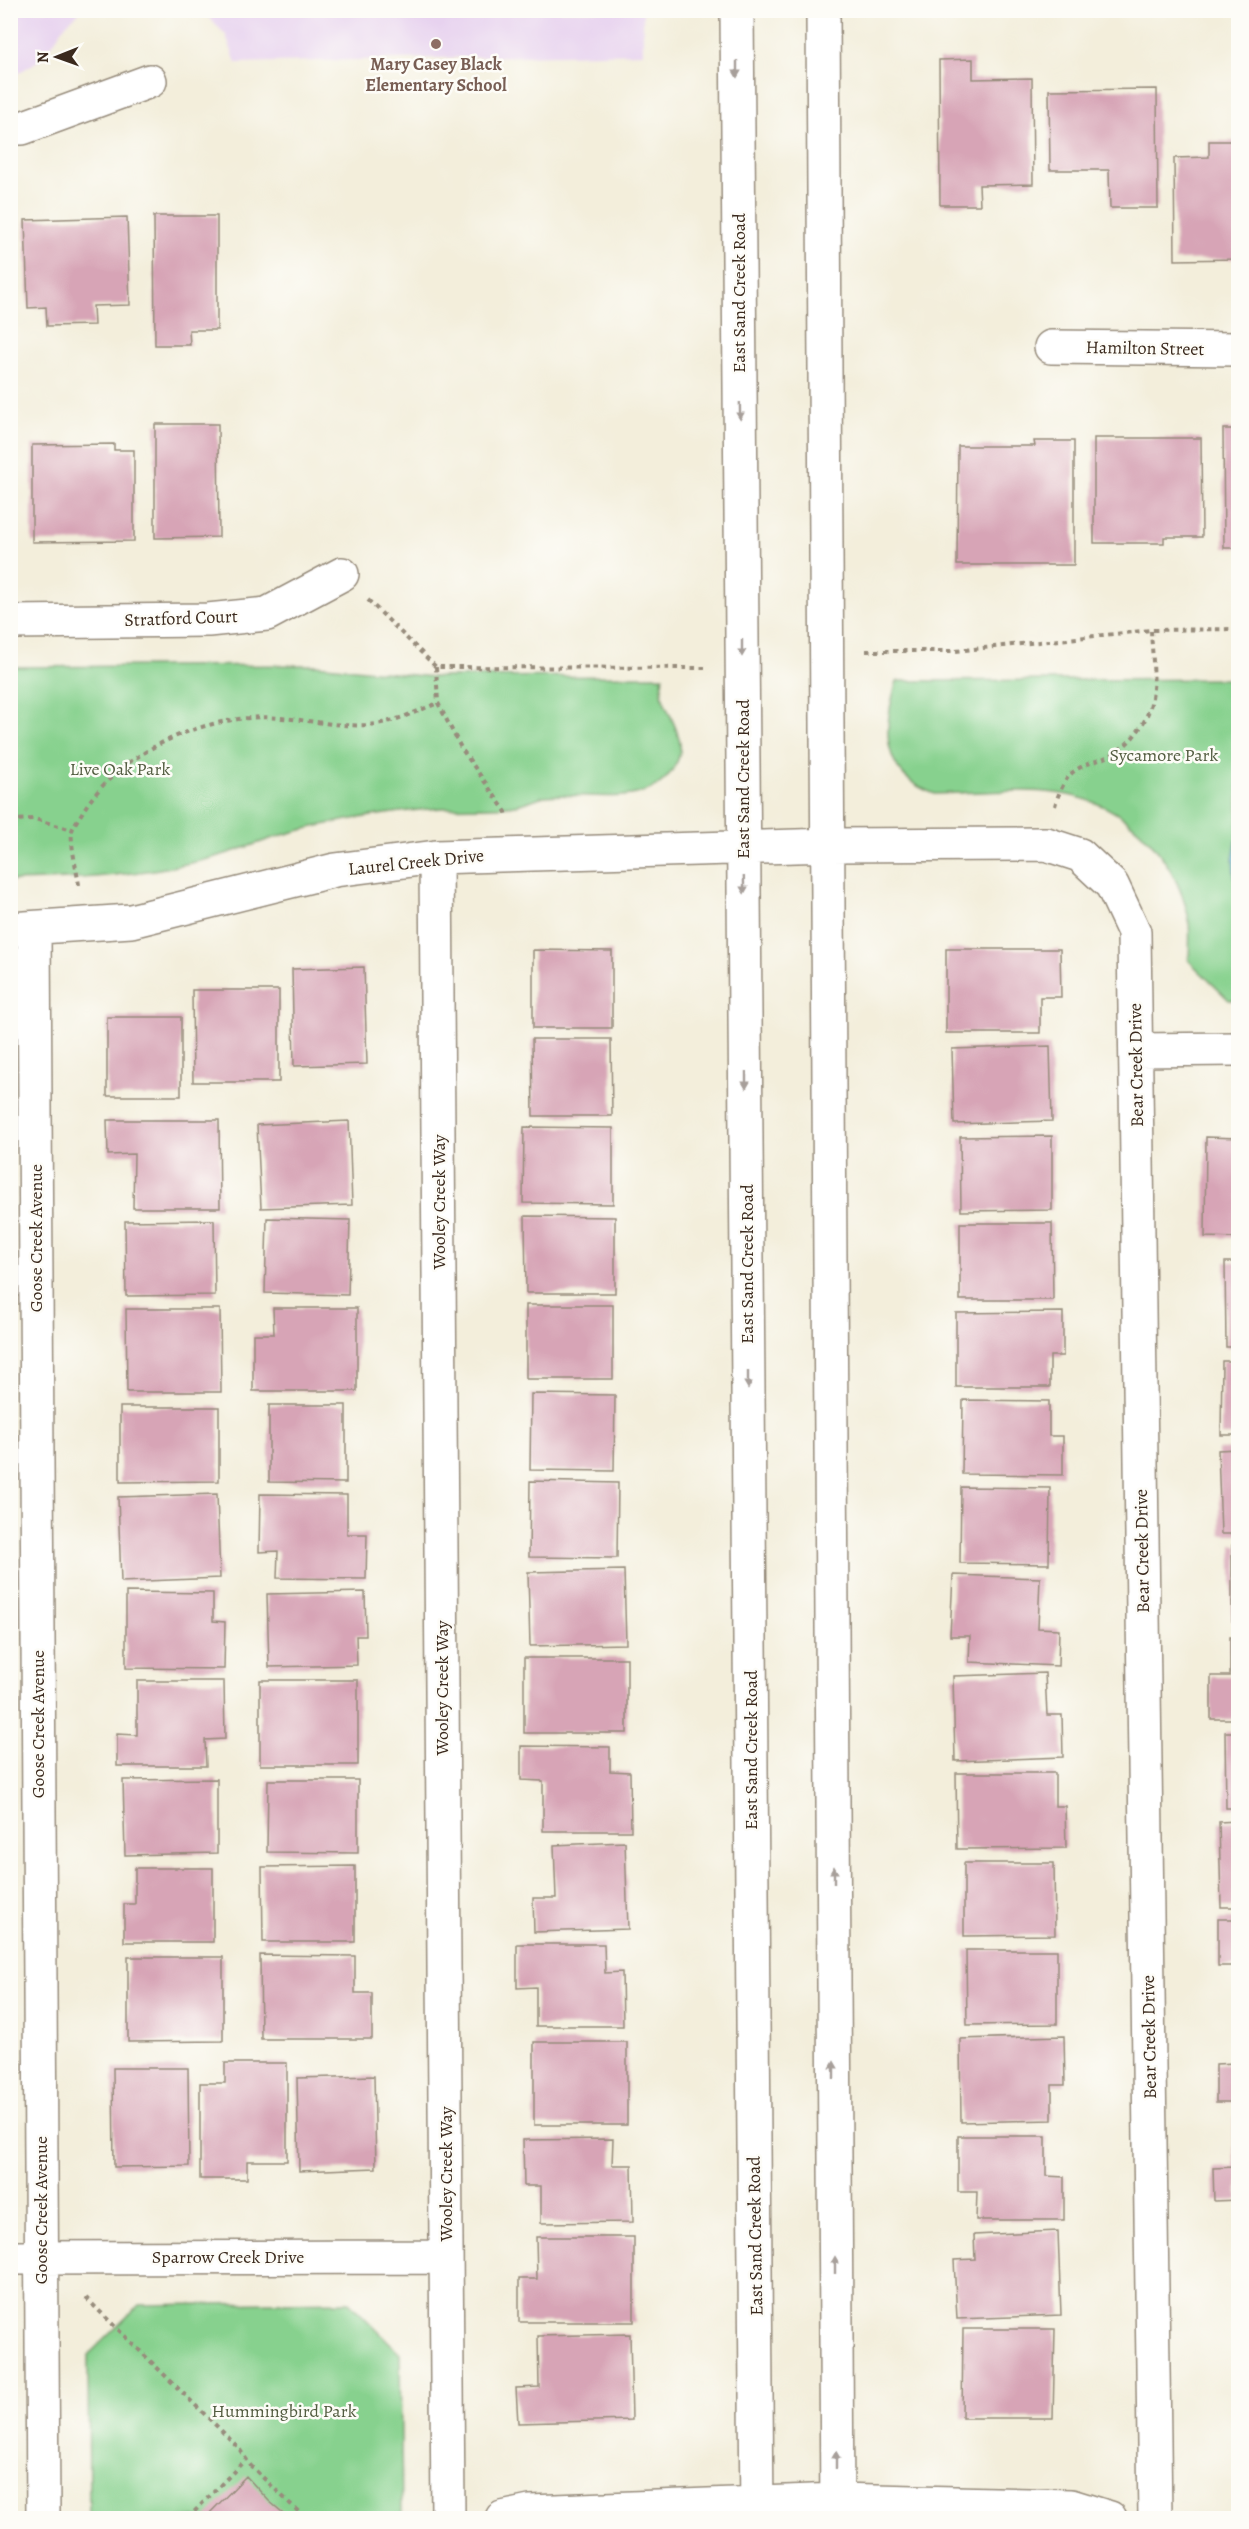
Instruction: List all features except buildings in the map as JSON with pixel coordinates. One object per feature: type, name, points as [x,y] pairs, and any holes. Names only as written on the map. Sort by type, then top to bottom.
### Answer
[{"type":"street","name":"East Sand Creek Road","points":[[737,10],[757,2510]]},
{"type":"street","points":[[824,10],[836,2509]]},
{"type":"street","points":[[10,128],[22,128],[150,81]]},
{"type":"street","name":"Hamilton Street","points":[[1051,348],[1239,350]]},
{"type":"street","name":"Stratford Court","points":[[10,621],[208,620],[267,614],[342,574]]},
{"type":"street","name":"Bear Creek Drive","points":[[829,844],[1046,844],[1080,855],[1112,885],[1134,932],[1155,2518]]},
{"type":"street","name":"Laurel Creek Drive","points":[[22,929],[131,921],[335,870],[436,857],[829,844]]},
{"type":"street","name":"Wooley Creek Way","points":[[436,857],[448,2518]]},
{"type":"street","name":"Goose Creek Avenue","points":[[22,929],[26,2258],[43,2518]]},
{"type":"street","points":[[1136,1050],[1239,1049]]},
{"type":"street","name":"Sparrow Creek Drive","points":[[26,2258],[446,2257]]},
{"type":"street","points":[[502,2518],[530,2512],[1071,2506],[1110,2518]]},
{"type":"path","points":[[342,574],[436,667],[438,703],[461,748],[506,812],[512,853]]},
{"type":"path","points":[[1046,844],[1056,800],[1068,777],[1083,766],[1110,755],[1128,743],[1140,728],[1150,706],[1154,684],[1151,630]]},
{"type":"path","points":[[828,650],[956,651],[1151,630],[1239,630]]},
{"type":"path","points":[[436,667],[742,669]]},
{"type":"path","points":[[83,925],[72,830],[91,799],[118,771],[146,752],[179,734],[215,723],[250,717],[365,725],[386,722],[438,703]]},
{"type":"path","points":[[10,820],[35,819],[72,830]]},
{"type":"path","points":[[26,2258],[110,2320],[238,2447],[246,2459],[304,2518]]},
{"type":"path","points":[[188,2518],[246,2459]]},
{"type":"shaded area","points":[[10,11],[81,11],[66,24],[43,58],[15,75],[11,75]]},
{"type":"shaded area","name":"Mary Casey Black Elementary School","points":[[202,11],[643,11],[643,53],[236,63],[226,35]]},
{"type":"green space","name":"Live Oak Park","points":[[316,665],[432,677],[663,676],[662,695],[679,737],[679,756],[667,777],[655,787],[625,796],[545,796],[506,806],[442,808],[383,814],[305,829],[218,856],[150,871],[57,880],[11,881],[11,667]]},
{"type":"green space","name":"Sycamore Park","points":[[1238,679],[1238,1000],[1229,1000],[1189,961],[1189,920],[1182,895],[1162,857],[1134,826],[1098,804],[1061,794],[1007,791],[935,794],[917,786],[904,775],[895,762],[890,748],[889,716],[897,681]]},
{"type":"green space","name":"Hummingbird Park","points":[[349,2302],[400,2353],[402,2518],[89,2518],[88,2355],[139,2305]]},
{"type":"water","points":[[1238,831],[1238,920],[1233,860]]},
{"type":"place","name":"Mary Casey Black Elementary School","points":[[436,44]]}]
